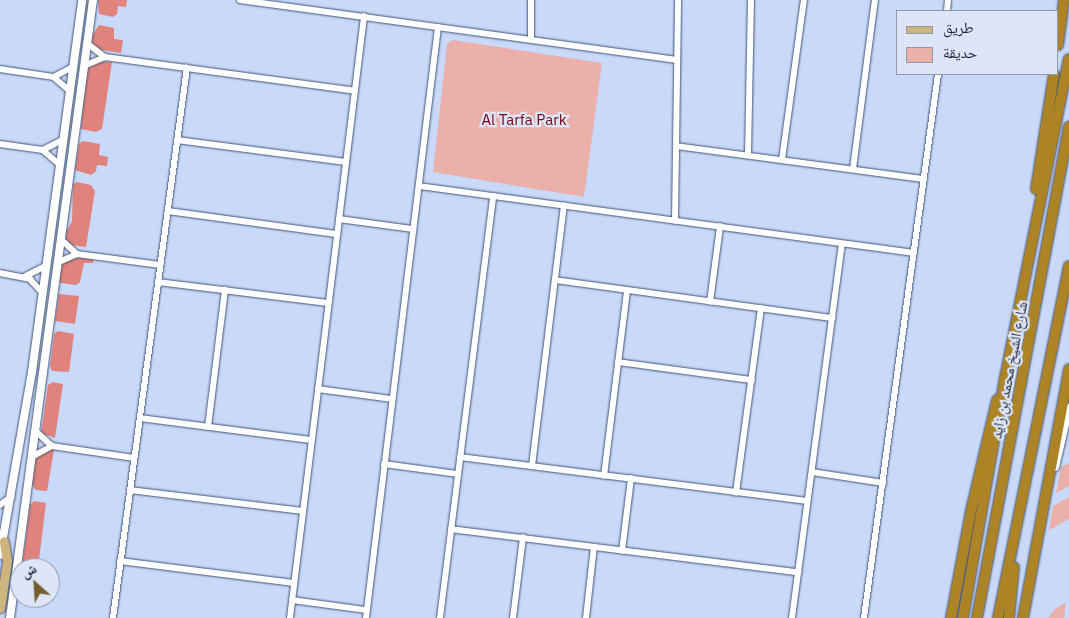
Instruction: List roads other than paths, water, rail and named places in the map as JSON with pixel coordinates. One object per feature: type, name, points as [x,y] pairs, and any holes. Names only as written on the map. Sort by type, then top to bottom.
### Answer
[{"type":"highway","points":[[1059,38],[1064,0]]},
{"type":"highway","points":[[963,618],[1005,378],[1069,59]]},
{"type":"highway","points":[[1031,243],[1033,206],[1054,75]]},
{"type":"highway","name":"شارع الشيخ محمد بن زايد","points":[[977,618],[1069,127]]},
{"type":"highway","points":[[998,618],[1069,266]]},
{"type":"highway","points":[[1023,618],[1069,369]]},
{"type":"highway","points":[[951,618],[971,511],[1005,378]]},
{"type":"highway","points":[[1009,618],[1017,529]]},
{"type":"main road","points":[[0,555],[12,495],[42,296],[82,0]]},
{"type":"main road","points":[[10,618],[93,0]]},
{"type":"main road","points":[[42,296],[44,309],[42,337],[46,343]]},
{"type":"main road","points":[[0,608],[7,561],[4,541]]},
{"type":"street","points":[[240,0],[268,2],[677,60]]},
{"type":"street","points":[[531,0],[531,40]]},
{"type":"street","points":[[675,221],[678,0]]},
{"type":"street","points":[[748,155],[751,0]]},
{"type":"street","points":[[782,160],[804,0]]},
{"type":"street","points":[[852,169],[875,0]]},
{"type":"street","points":[[290,618],[364,17]]},
{"type":"street","points":[[366,618],[438,27]]},
{"type":"street","points":[[87,42],[105,57]]},
{"type":"street","points":[[84,66],[105,57],[355,91]]},
{"type":"street","points":[[54,77],[73,67]]},
{"type":"street","points":[[113,618],[187,68]]},
{"type":"street","points":[[0,69],[54,77],[70,91]]},
{"type":"street","points":[[864,618],[938,75]]},
{"type":"street","points":[[43,150],[63,140]]},
{"type":"street","points":[[177,140],[346,162]]},
{"type":"street","points":[[0,144],[43,150],[60,165]]},
{"type":"street","points":[[676,146],[924,179]]},
{"type":"street","points":[[419,186],[913,253]]},
{"type":"street","points":[[440,618],[494,196]]},
{"type":"street","points":[[532,466],[564,206]]},
{"type":"street","points":[[168,211],[337,234]]},
{"type":"street","points":[[339,219],[413,229]]},
{"type":"street","points":[[710,302],[720,227]]},
{"type":"street","points":[[60,238],[67,248],[77,254],[160,265]]},
{"type":"street","points":[[792,618],[842,244]]},
{"type":"street","points":[[57,263],[77,254]]},
{"type":"street","points":[[0,273],[24,276],[46,266]]},
{"type":"street","points":[[24,276],[42,296]]},
{"type":"street","points":[[555,280],[832,318]]},
{"type":"street","points":[[158,282],[328,303]]},
{"type":"street","points":[[208,426],[225,290]]},
{"type":"street","points":[[604,476],[627,291]]},
{"type":"street","points":[[736,492],[761,309]]},
{"type":"street","points":[[618,362],[752,380]]},
{"type":"street","points":[[318,389],[392,399]]},
{"type":"street","points":[[1048,481],[1057,462],[1069,407]]},
{"type":"street","points":[[140,418],[312,440]]},
{"type":"street","points":[[35,430],[52,446]]},
{"type":"street","points":[[32,456],[52,446],[134,458]]},
{"type":"street","points":[[460,457],[807,501]]},
{"type":"street","points":[[384,464],[458,474]]},
{"type":"street","points":[[812,472],[882,482]]},
{"type":"street","points":[[622,550],[631,479]]},
{"type":"street","points":[[130,490],[303,511]]},
{"type":"street","points":[[0,505],[12,495]]},
{"type":"street","points":[[0,521],[6,530]]},
{"type":"street","points":[[451,528],[798,572]]},
{"type":"street","points":[[513,618],[523,538]]},
{"type":"street","points":[[586,618],[594,547]]},
{"type":"street","points":[[120,561],[294,583]]},
{"type":"street","points":[[114,600],[118,618]]},
{"type":"street","points":[[292,600],[366,610]]},
{"type":"park label","name":"Al Tarfa Park","points":[[524,120]]}]
